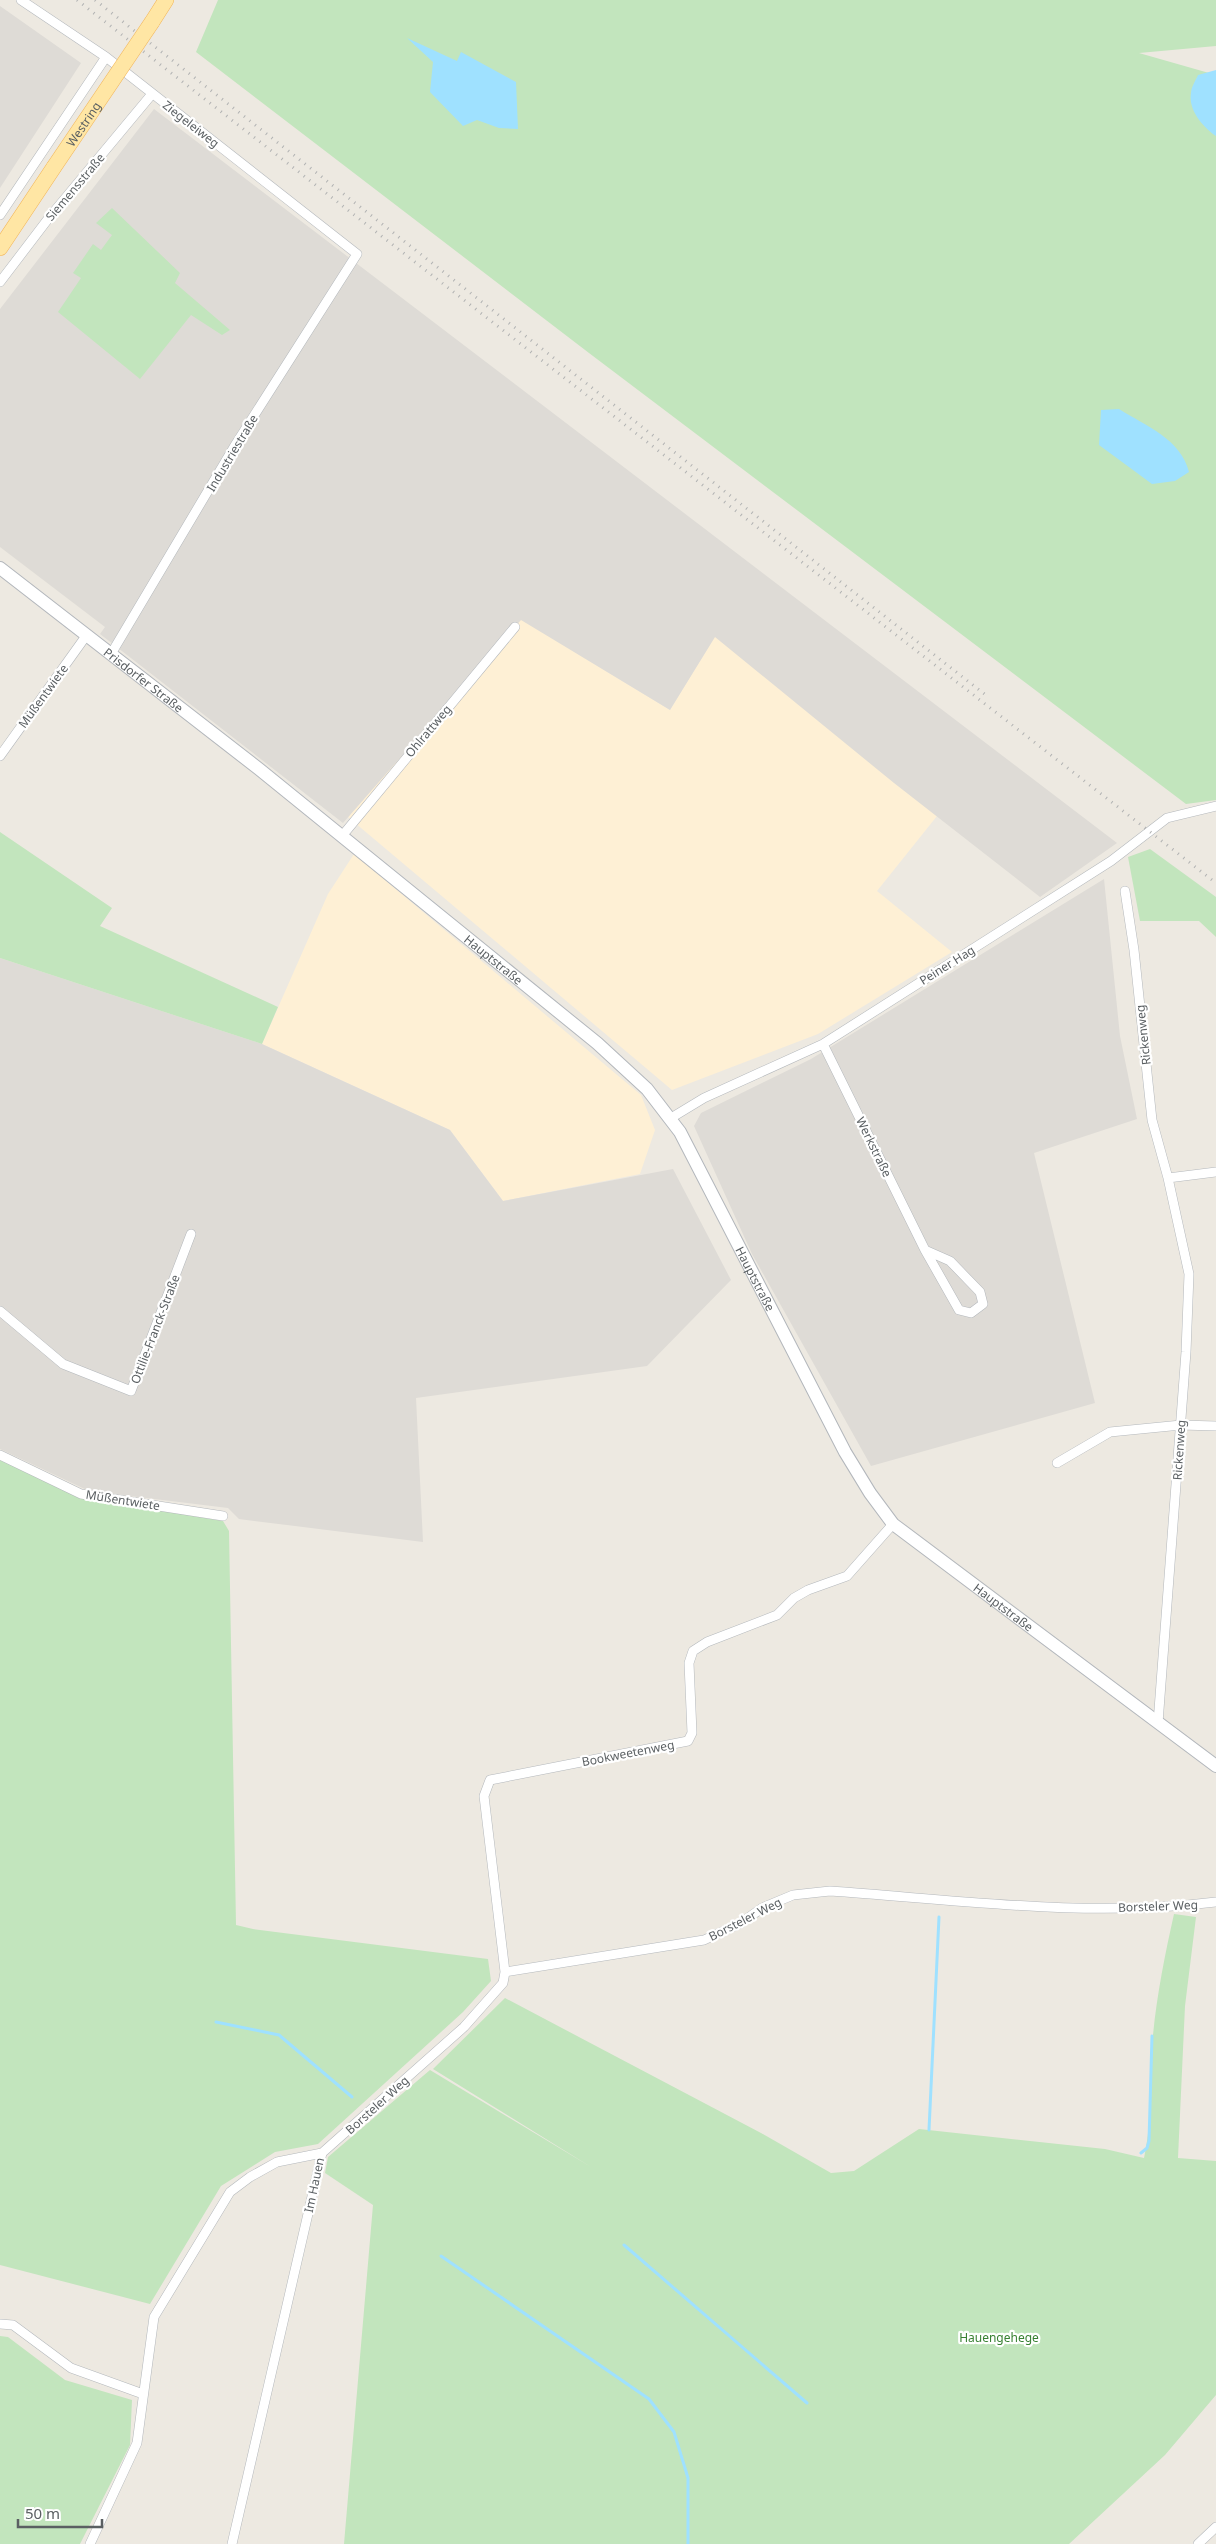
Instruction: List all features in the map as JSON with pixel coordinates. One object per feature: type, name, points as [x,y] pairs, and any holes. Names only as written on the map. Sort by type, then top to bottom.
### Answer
[{"type":"main road","name":"Westring","points":[[0,248],[166,0]]},
{"type":"main road","name":"Prisdorfer Straße","points":[[0,568],[288,792]]},
{"type":"main road","name":"Hauptstraße","points":[[288,792],[597,1042],[647,1089],[671,1118],[680,1132],[845,1452],[870,1494],[893,1524],[1216,1766]]},
{"type":"street","name":"Ziegeleiweg","points":[[21,0],[106,57],[357,254]]},
{"type":"street","points":[[0,215],[106,57]]},
{"type":"street","name":"Siemensstraße","points":[[0,282],[48,219],[152,94]]},
{"type":"street","name":"Industriestraße","points":[[111,654],[234,447],[357,254]]},
{"type":"street","name":"Ohlrattweg","points":[[342,836],[515,627]]},
{"type":"street","name":"Müßentwiete","points":[[0,756],[86,636]]},
{"type":"street","name":"Peiner Hag","points":[[671,1118],[704,1098],[822,1044],[1111,861],[1167,818],[1216,806]]},
{"type":"street","name":"Rickenweg","points":[[1125,891],[1134,950],[1152,1120],[1168,1178],[1189,1274],[1181,1425],[1158,1723]]},
{"type":"street","name":"Werkstraße","points":[[822,1044],[925,1250],[960,1310],[971,1313],[983,1304],[980,1292],[950,1261],[925,1250]]},
{"type":"street","points":[[1168,1178],[1216,1172]]},
{"type":"street","name":"Ottilie-Franck-Straße","points":[[0,1311],[63,1364],[130,1391],[191,1234]]},
{"type":"street","points":[[1057,1463],[1110,1432],[1181,1425],[1216,1426]]},
{"type":"street","name":"Müßentwiete","points":[[0,1455],[81,1494],[223,1516]]},
{"type":"street","name":"Bookweetenweg","points":[[505,1972],[484,1796],[490,1780],[688,1741],[692,1733],[689,1663],[694,1651],[707,1642],[777,1615],[794,1598],[808,1590],[847,1576],[893,1524]]},
{"type":"street","name":"Borsteler Weg","points":[[322,2153],[464,2027],[503,1983],[505,1972],[704,1940],[741,1923],[762,1908],[793,1895],[830,1890],[1068,1908],[1191,1905],[1216,1902]]},
{"type":"street","name":"Im Hauen","points":[[90,2544],[137,2443],[154,2317],[230,2192],[250,2177],[277,2162],[322,2153],[232,2544]]},
{"type":"street","points":[[0,2324],[13,2325],[71,2368],[143,2394]]},
{"type":"street","points":[[1198,2544],[1216,2527]]},
{"type":"shaded area","points":[[0,6],[81,63],[0,188]]},
{"type":"shaded area","points":[[154,109],[1117,843],[1040,897],[894,783],[715,637],[670,710],[521,620],[343,823],[100,634],[105,627],[0,547],[0,309]]},
{"type":"shaded area","points":[[521,619],[670,710],[715,636],[937,816],[877,891],[952,952],[818,1034],[672,1090],[348,817]]},
{"type":"shaded area","points":[[354,854],[641,1095],[655,1130],[640,1174],[503,1201],[450,1130],[262,1044],[328,894]]},
{"type":"shaded area","points":[[1104,879],[1120,1036],[1137,1119],[1034,1153],[1095,1403],[871,1466],[752,1254],[694,1126],[701,1113],[811,1059]]},
{"type":"shaded area","points":[[0,958],[262,1044],[450,1130],[503,1201],[673,1169],[731,1280],[647,1366],[416,1398],[423,1542],[239,1519],[228,1508],[89,1491],[0,1449]]},
{"type":"green space","points":[[218,0],[1216,0],[1216,46],[1139,53],[1216,75],[1216,800],[1186,804],[589,353],[196,52]]},
{"type":"green space","points":[[112,208],[180,273],[175,283],[230,330],[222,335],[191,315],[140,379],[58,312],[81,278],[73,273],[93,244],[101,250],[112,235],[96,223]]},
{"type":"green space","points":[[0,832],[112,908],[100,926],[278,1007],[262,1044],[0,958]]},
{"type":"green space","points":[[1150,849],[1216,897],[1216,937],[1199,921],[1140,921],[1128,857]]},
{"type":"green space","points":[[0,1459],[81,1497],[223,1521],[229,1531],[236,1925],[253,1929],[488,1959],[491,1981],[463,2012],[318,2144],[275,2152],[221,2186],[150,2304],[0,2265]]},
{"type":"green space","name":"Hauengehege","points":[[1174,1914],[1196,1917],[1185,2006],[1178,2158],[1216,2161],[1216,2395],[1165,2455],[1069,2544],[344,2544],[373,2205],[325,2173],[328,2157],[430,2070],[591,2167],[433,2069],[505,1998],[761,2133],[831,2173],[854,2171],[919,2129],[1105,2149],[1144,2158],[1149,2128],[1155,2020]]},
{"type":"green space","points":[[0,2336],[8,2337],[65,2380],[132,2400],[130,2445],[80,2544],[0,2544]]},
{"type":"water","points":[[407,38],[457,61],[461,52],[516,82],[518,129],[499,128],[477,120],[463,126],[430,92],[433,62]]},
{"type":"water","points":[[1216,70],[1216,136],[1206,128],[1194,112],[1191,99],[1192,88],[1198,75]]},
{"type":"water","points":[[1119,409],[1161,434],[1170,442],[1185,461],[1189,472],[1175,481],[1152,484],[1099,445],[1101,410]]},
{"type":"waterway","points":[[929,2130],[939,1917]]},
{"type":"waterway","points":[[216,2022],[279,2035],[352,2097]]},
{"type":"waterway","points":[[1141,2153],[1147,2148],[1149,2141],[1152,2036]]},
{"type":"waterway","points":[[624,2245],[807,2403]]},
{"type":"waterway","points":[[441,2256],[649,2399],[674,2432],[688,2478],[688,2544]]},
{"type":"railway","points":[[77,0],[1216,883]]},
{"type":"railway","points":[[95,0],[987,696]]}]
